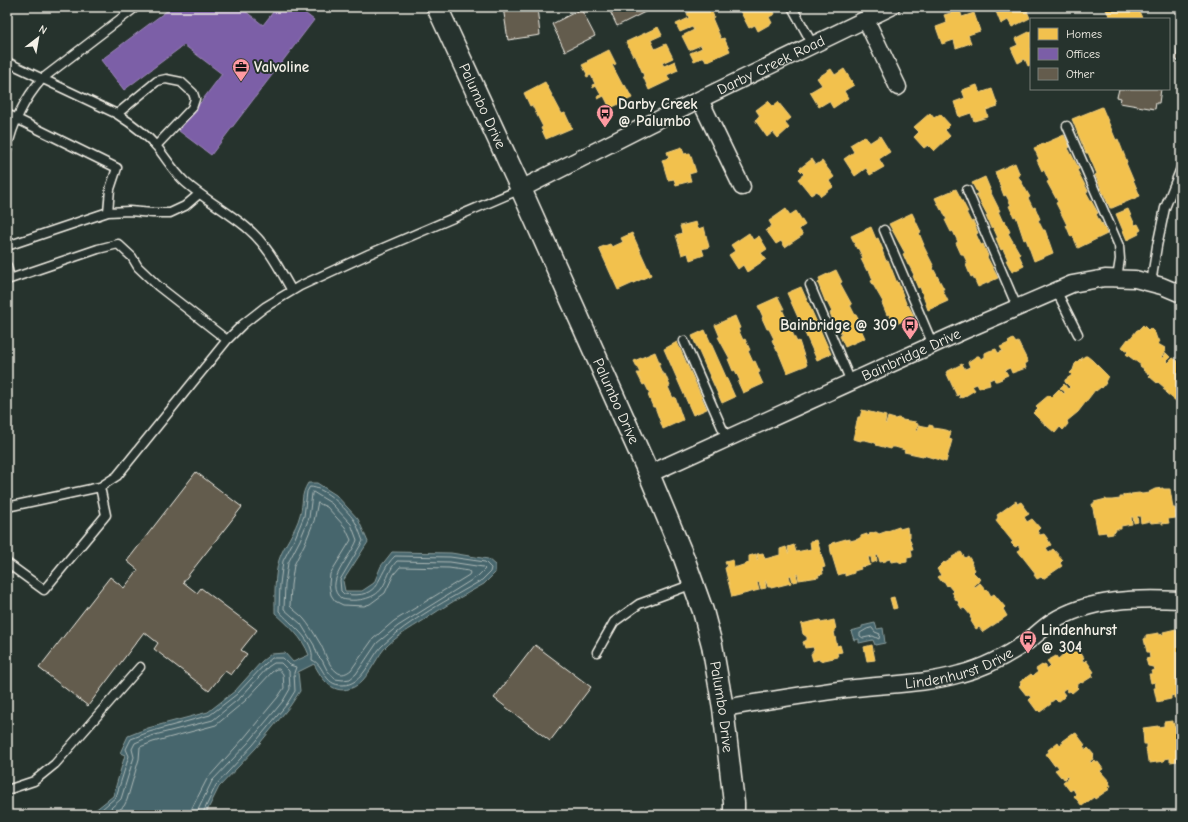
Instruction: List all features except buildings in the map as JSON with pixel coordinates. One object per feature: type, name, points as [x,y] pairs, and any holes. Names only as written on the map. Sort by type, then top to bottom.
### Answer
[{"type":"street","name":"Palumbo Drive","points":[[437,7],[522,189],[649,474],[684,558],[703,611],[712,645],[723,708],[734,803],[734,815]]},
{"type":"street","name":"Darby Creek Road","points":[[522,189],[891,7]]},
{"type":"street","points":[[866,20],[898,87]]},
{"type":"street","points":[[700,100],[742,187]]},
{"type":"street","name":"Bainbridge Drive","points":[[649,474],[933,344],[1072,284],[1105,278],[1135,279],[1162,286],[1181,294]]},
{"type":"street","name":"Lindenhurst Drive","points":[[723,708],[856,688],[911,684],[947,678],[962,674],[992,662],[1021,645],[1052,622],[1087,607],[1122,600],[1181,600]]},
{"type":"lane","points":[[7,150],[17,119],[32,90],[42,79],[136,7]]},
{"type":"lane","points":[[792,7],[812,46]]},
{"type":"lane","points":[[7,62],[52,85],[117,114],[129,122],[156,146],[184,181],[199,194],[247,228],[274,258],[292,291]]},
{"type":"lane","points":[[117,114],[157,81],[166,79],[181,82],[193,93],[195,99],[192,108],[156,146]]},
{"type":"lane","points":[[7,114],[117,168],[110,188],[108,212]]},
{"type":"lane","points":[[1067,126],[1120,246],[1120,259],[1117,278]]},
{"type":"lane","points":[[1151,283],[1165,208],[1181,168]]},
{"type":"lane","points":[[7,507],[100,487],[117,476],[227,340],[242,325],[265,307],[292,291],[369,254],[522,189]]},
{"type":"lane","points":[[967,190],[1017,307]]},
{"type":"lane","points":[[7,246],[108,212],[129,211],[170,213],[185,206],[199,194]]},
{"type":"lane","points":[[884,230],[933,344]]},
{"type":"lane","points":[[7,266],[8,279],[98,249],[118,244],[132,256],[138,267],[158,286],[227,340]]},
{"type":"lane","points":[[810,285],[851,382]]},
{"type":"lane","points":[[1056,290],[1078,334]]},
{"type":"lane","points":[[684,341],[727,439]]},
{"type":"lane","points":[[7,563],[44,590],[106,515],[100,487]]},
{"type":"lane","points":[[597,652],[614,622],[639,604],[693,584]]},
{"type":"lane","points":[[7,790],[34,781],[55,764],[140,667]]},
{"type":"water","points":[[308,483],[317,483],[336,495],[358,519],[368,542],[343,581],[345,591],[362,591],[374,583],[381,566],[392,552],[451,553],[488,559],[495,565],[495,573],[484,584],[439,610],[393,641],[384,649],[363,680],[354,687],[340,690],[334,688],[325,681],[314,664],[298,672],[300,691],[290,706],[256,748],[219,787],[205,815],[89,815],[113,796],[125,755],[120,753],[128,736],[148,728],[208,712],[235,691],[262,661],[271,654],[285,653],[293,662],[309,655],[299,637],[275,613],[277,566],[283,549],[293,533],[298,521],[303,495]]},
{"type":"water","points":[[875,623],[877,629],[883,628],[885,643],[875,645],[873,640],[859,643],[859,639],[854,640],[851,631],[862,628],[862,626]]},
{"type":"place","name":"Valvoline","points":[[241,82]]},
{"type":"place","name":"Darby Creek @ Palumbo","points":[[605,128]]},
{"type":"place","name":"Bainbridge @ 309","points":[[910,340]]},
{"type":"place","name":"Lindenhurst @ 304","points":[[1028,654]]}]
